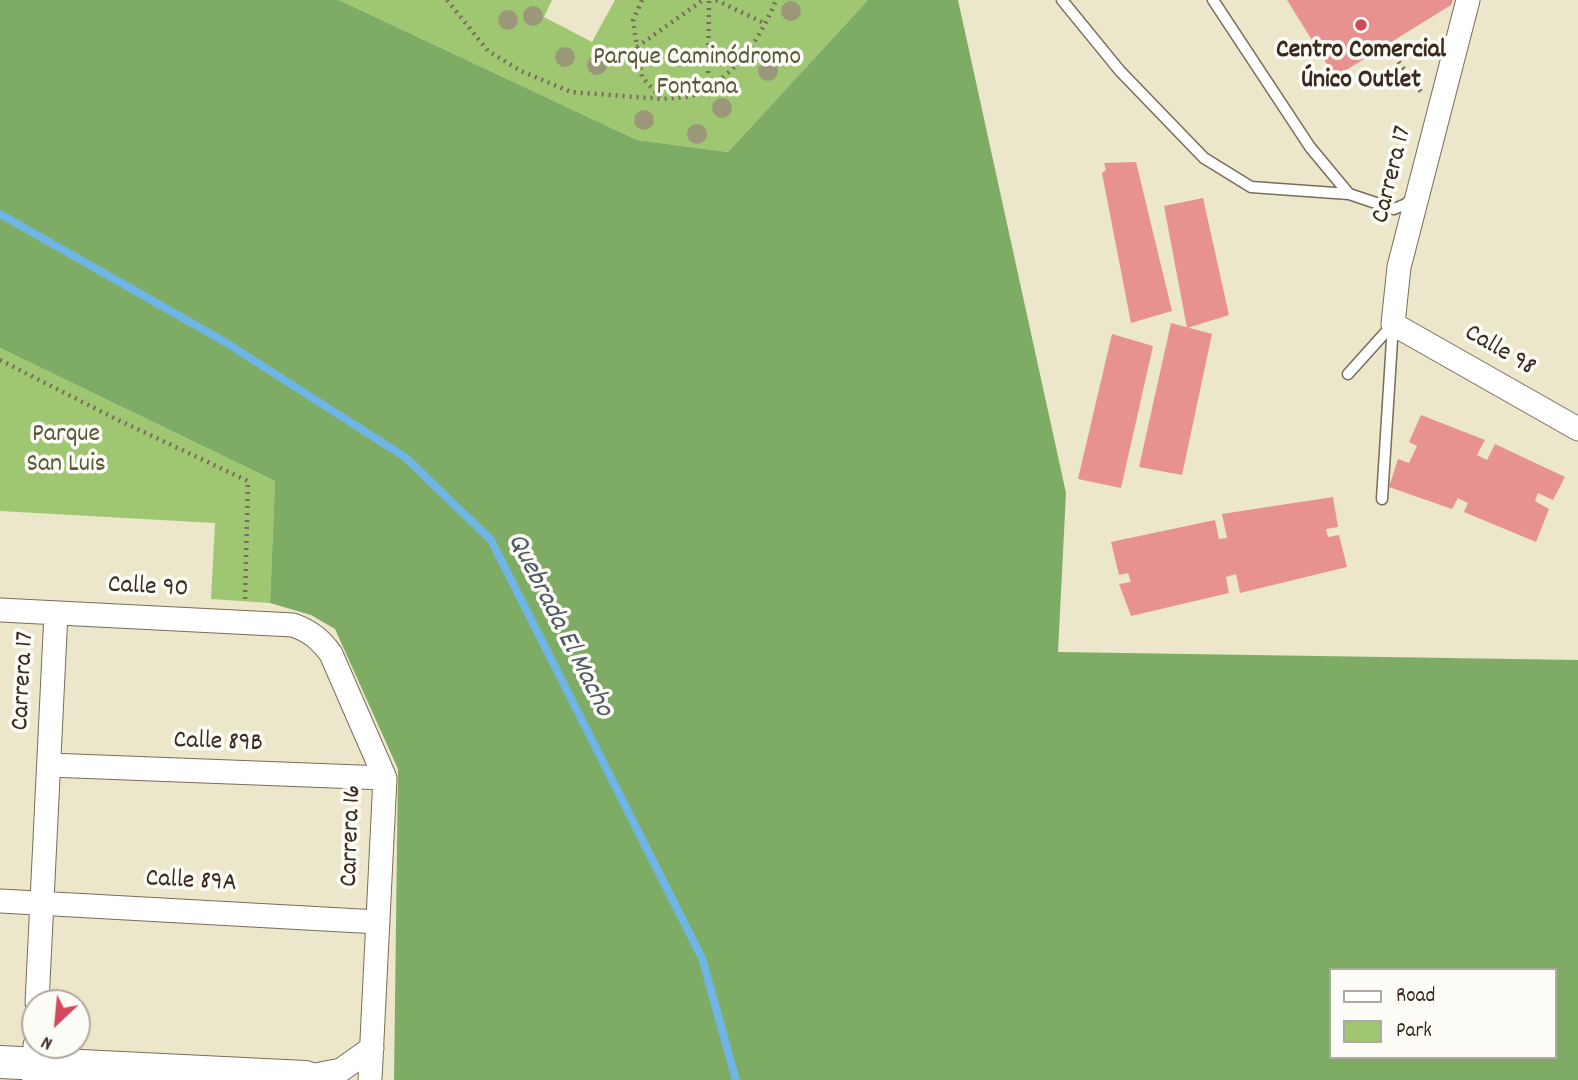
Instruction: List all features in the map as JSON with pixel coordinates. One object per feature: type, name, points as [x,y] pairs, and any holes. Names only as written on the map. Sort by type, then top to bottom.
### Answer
[{"type":"street","name":"Carrera 17","points":[[1393,324],[1399,267],[1468,0]]},
{"type":"street","name":"Calle 98","points":[[1393,324],[1578,429]]},
{"type":"street","name":"Calle 90","points":[[0,610],[293,625]]},
{"type":"street","name":"Carrera 17","points":[[38,989],[56,613]]},
{"type":"street","name":"Carrera 16","points":[[293,625],[321,640],[331,654],[385,778],[370,1080]]},
{"type":"street","name":"Calle 89B","points":[[49,765],[385,778]]},
{"type":"street","name":"Calle 89A","points":[[0,901],[378,922]]},
{"type":"street","points":[[0,1062],[170,1075],[309,1078],[341,1070],[372,1048]]},
{"type":"lane","points":[[1062,0],[1120,71],[1204,158],[1251,187],[1349,194],[1394,209],[1406,204],[1419,191]]},
{"type":"lane","points":[[1213,0],[1310,147],[1349,194]]},
{"type":"lane","points":[[1348,374],[1393,324]]},
{"type":"lane","points":[[1382,499],[1393,324]]},
{"type":"path","points":[[447,0],[488,51],[522,71],[571,93],[662,99],[698,94],[743,60],[766,24],[776,0]]},
{"type":"path","points":[[642,0],[633,21],[642,77],[662,99]]},
{"type":"path","points":[[637,47],[703,0]]},
{"type":"path","points":[[708,87],[709,0]]},
{"type":"path","points":[[716,0],[766,24]]},
{"type":"path","points":[[1386,45],[1439,113]]},
{"type":"path","points":[[0,360],[116,419],[248,481],[244,622]]},
{"type":"green space","points":[[0,0],[339,0],[637,140],[728,152],[868,0],[958,0],[1066,493],[1058,652],[1578,660],[1578,1080],[394,1080],[398,769],[335,629],[311,615],[270,603],[275,481],[0,348]]},
{"type":"green space","name":"Parque Caminódromo Fontana","points":[[339,0],[552,0],[544,17],[592,42],[615,0],[868,0],[728,152],[637,140]]},
{"type":"green space","name":"Parque San Luis","points":[[0,348],[275,481],[270,603],[211,599],[215,523],[0,511]]},
{"type":"building","name":"Centro Comercial Único Outlet","points":[[1287,0],[1453,0],[1451,5],[1335,77]]},
{"type":"building","points":[[1136,162],[1172,311],[1131,323],[1102,173],[1106,170],[1104,163]]},
{"type":"building","points":[[1203,198],[1229,315],[1187,328],[1164,206]]},
{"type":"building","points":[[1171,323],[1212,334],[1182,475],[1139,467]]},
{"type":"building","points":[[1112,334],[1153,346],[1121,488],[1078,479]]},
{"type":"building","points":[[1421,415],[1485,440],[1477,455],[1487,460],[1495,444],[1565,477],[1553,500],[1538,493],[1535,501],[1549,509],[1536,542],[1464,512],[1468,503],[1458,498],[1452,509],[1389,487],[1398,459],[1409,463],[1417,446],[1409,442]]},
{"type":"building","points":[[1333,497],[1338,527],[1326,529],[1328,537],[1339,535],[1347,567],[1240,593],[1236,574],[1226,577],[1229,593],[1131,616],[1119,584],[1131,582],[1128,573],[1119,575],[1111,542],[1215,520],[1219,539],[1227,538],[1222,514]]},
{"type":"waterway","name":"Quebrada El Macho","points":[[0,214],[225,342],[405,457],[491,540],[702,958],[736,1080]]},
{"type":"place","name":"Centro Comercial Único Outlet","points":[[1361,25]]}]
